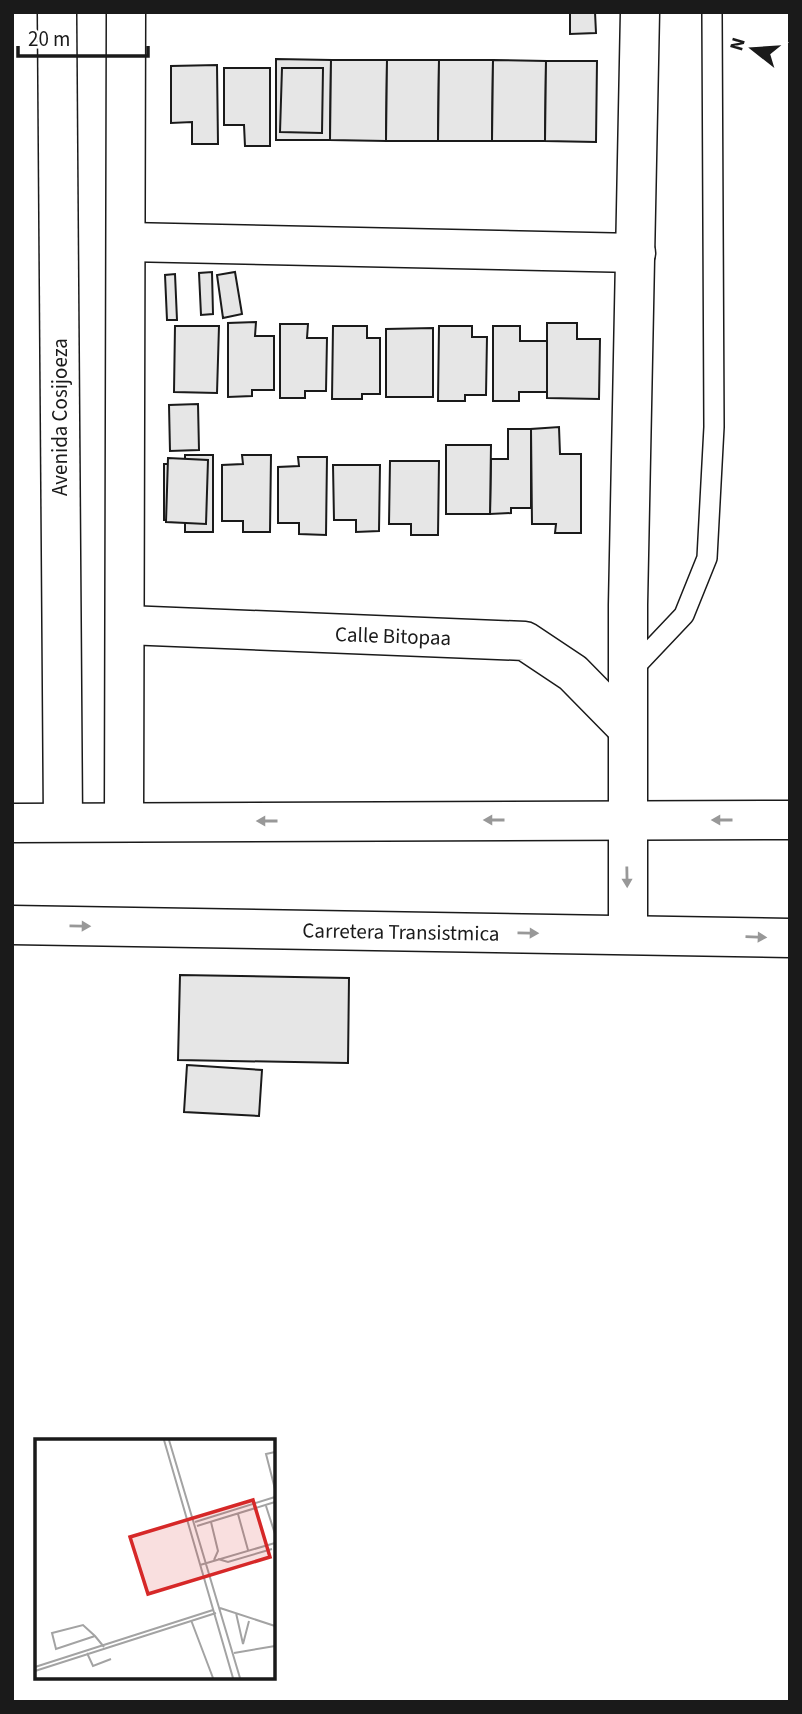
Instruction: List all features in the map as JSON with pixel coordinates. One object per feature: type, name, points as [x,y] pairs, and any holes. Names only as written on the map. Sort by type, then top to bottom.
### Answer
[{"type":"street","name":"Avenida Cosijoeza","points":[[57,12],[63,822]]},
{"type":"street","points":[[124,822],[126,12]]},
{"type":"street","points":[[628,934],[627,676],[640,12]]},
{"type":"street","points":[[127,242],[636,253]]},
{"type":"street","name":"Calle Bitopaa","points":[[126,625],[525,641],[573,674],[627,728]]},
{"type":"street","points":[[12,823],[790,820]]},
{"type":"street","name":"Carretera Transistmica","points":[[12,925],[790,938]]},
{"type":"lane","points":[[627,676],[684,615],[707,558],[714,427],[712,12]]},
{"type":"building","points":[[570,12],[595,12],[596,33],[570,34]]},
{"type":"building","points":[[276,59],[331,60],[330,140],[276,140]]},
{"type":"building","points":[[331,60],[387,60],[386,141],[330,140]]},
{"type":"building","points":[[387,60],[439,60],[438,141],[386,141]]},
{"type":"building","points":[[439,60],[493,60],[492,141],[438,141]]},
{"type":"building","points":[[493,60],[546,61],[545,141],[492,141]]},
{"type":"building","points":[[546,61],[597,61],[596,142],[545,141]]},
{"type":"building","points":[[217,65],[218,144],[192,144],[192,122],[171,123],[171,66]]},
{"type":"building","points":[[224,68],[270,68],[270,146],[245,146],[244,125],[224,125]]},
{"type":"building","points":[[282,68],[323,68],[322,133],[280,132]]},
{"type":"building","points":[[212,272],[213,314],[201,315],[199,273]]},
{"type":"building","points":[[235,272],[242,314],[223,318],[217,275]]},
{"type":"building","points":[[175,274],[177,320],[167,320],[165,275]]},
{"type":"building","points":[[256,322],[255,336],[274,336],[274,390],[252,390],[252,396],[228,397],[228,323]]},
{"type":"building","points":[[547,323],[577,323],[577,339],[600,339],[599,399],[547,398]]},
{"type":"building","points":[[280,324],[308,324],[307,338],[327,338],[326,391],[305,391],[305,398],[280,398]]},
{"type":"building","points":[[175,326],[219,326],[217,393],[174,392]]},
{"type":"building","points":[[333,326],[367,326],[367,338],[380,338],[380,394],[362,394],[362,399],[332,399]]},
{"type":"building","points":[[439,326],[472,326],[472,337],[487,337],[486,395],[465,395],[465,401],[438,401]]},
{"type":"building","points":[[493,326],[520,326],[520,341],[547,341],[547,392],[519,392],[519,401],[493,401]]},
{"type":"building","points":[[433,328],[433,397],[386,397],[386,329]]},
{"type":"building","points":[[198,404],[199,450],[170,451],[169,405]]},
{"type":"building","points":[[559,427],[560,454],[581,454],[581,533],[555,533],[556,524],[532,524],[531,429]]},
{"type":"building","points":[[508,429],[531,429],[531,508],[511,508],[511,513],[490,514],[491,459],[508,459]]},
{"type":"building","points":[[446,445],[491,445],[490,514],[446,514]]},
{"type":"building","points":[[185,455],[213,455],[213,532],[185,532],[185,520],[164,520],[164,464],[185,464]]},
{"type":"building","points":[[242,455],[271,455],[270,532],[243,532],[243,521],[222,521],[222,465],[243,464]]},
{"type":"building","points":[[298,457],[327,457],[326,535],[299,534],[299,523],[278,523],[278,467],[299,466]]},
{"type":"building","points":[[168,458],[208,460],[206,524],[166,522]]},
{"type":"building","points":[[390,461],[439,461],[438,535],[411,535],[411,524],[389,524]]},
{"type":"building","points":[[333,465],[380,465],[379,531],[356,532],[356,520],[334,520]]},
{"type":"building","points":[[180,975],[349,978],[348,1063],[178,1060]]},
{"type":"building","points":[[187,1065],[262,1070],[259,1116],[184,1112]]}]
